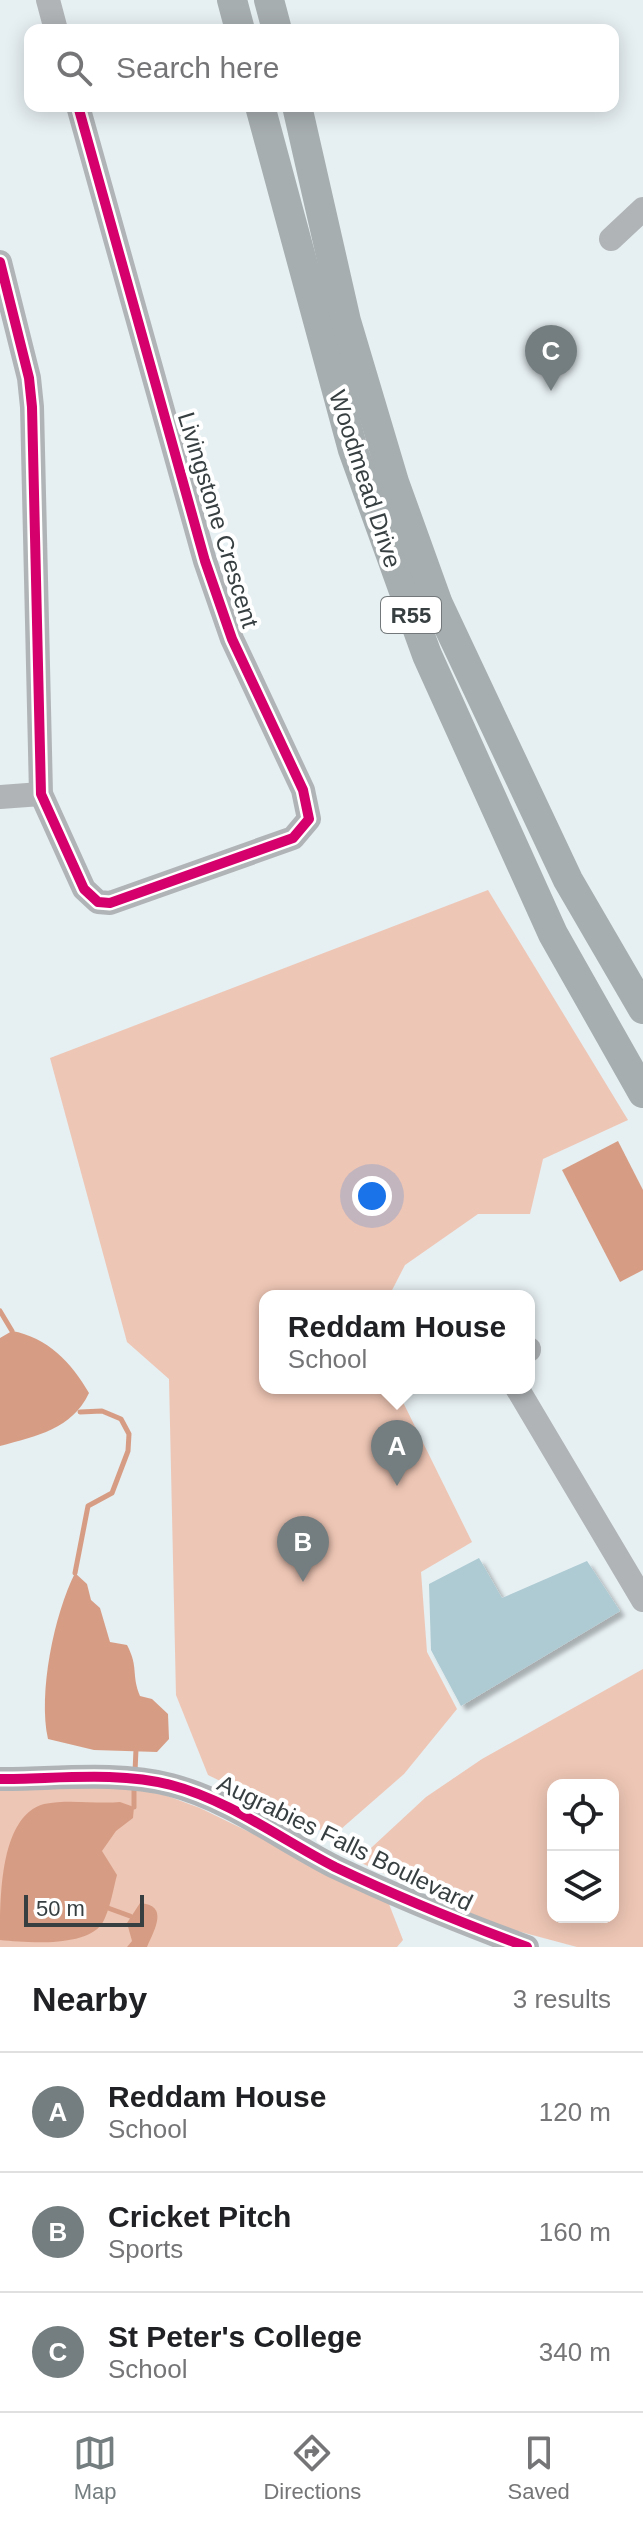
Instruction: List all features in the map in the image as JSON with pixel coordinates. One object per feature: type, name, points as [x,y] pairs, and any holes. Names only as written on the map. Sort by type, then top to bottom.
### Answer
[{"type":"main road","points":[[232,0],[238,24]]},
{"type":"main road","points":[[269,0],[275,24]]},
{"type":"main road","name":"Woodmead Drive","points":[[262,112],[353,450],[421,642],[553,934],[643,1093]]},
{"type":"main road","name":"Woodmead Drive","points":[[298,112],[346,321],[394,482],[438,604],[568,880],[643,1009]]},
{"type":"street","points":[[48,0],[54,24]]},
{"type":"street","name":"Livingstone Crescent","points":[[0,262],[29,378],[32,407],[41,794],[84,889],[98,902],[128,899],[293,838],[309,819],[303,790],[232,639],[205,561],[80,112]]},
{"type":"street","points":[[611,239],[643,209]]},
{"type":"street","points":[[0,797],[41,794]]},
{"type":"street","points":[[521,1394],[643,1600]]},
{"type":"street","name":"Augrabies Falls Boulevard","points":[[0,1779],[157,1782],[200,1795],[336,1867],[463,1924],[527,1947]]},
{"type":"shaded area","points":[[488,890],[628,1120],[543,1159],[530,1214],[478,1214],[405,1265],[392,1290],[259,1290],[259,1394],[399,1394],[472,1542],[421,1572],[427,1652],[457,1709],[404,1774],[333,1836],[208,1775],[176,1695],[169,1379],[127,1342],[50,1058]]},
{"type":"shaded area","points":[[618,1141],[643,1190],[643,1270],[620,1282],[562,1170]]},
{"type":"shaded area","points":[[12,1331],[36,1339],[57,1353],[89,1393],[82,1405],[63,1423],[40,1434],[0,1446],[0,1338]]},
{"type":"shaded area","points":[[75,1573],[87,1584],[91,1600],[100,1608],[110,1642],[127,1645],[140,1696],[152,1699],[168,1714],[169,1739],[157,1752],[94,1750],[48,1739],[45,1700],[50,1654],[67,1590]]},
{"type":"shaded area","points":[[643,1669],[643,1947],[577,1947],[499,1926],[357,1861],[426,1797],[482,1759]]},
{"type":"shaded area","points":[[0,1787],[143,1787],[200,1808],[387,1899],[403,1940],[397,1947],[0,1947]]},
{"type":"shaded area","points":[[120,1802],[134,1807],[133,1818],[116,1831],[102,1851],[117,1875],[102,1924],[83,1937],[70,1940],[0,1940],[2,1881],[6,1860],[11,1841],[29,1811],[53,1803]]},
{"type":"shaded area","points":[[140,1903],[154,1908],[157,1913],[156,1926],[147,1947],[127,1947],[132,1941],[127,1923]]},
{"type":"building","points":[[479,1558],[502,1598],[587,1561],[620,1611],[461,1706],[431,1650],[429,1584]]},
{"type":"waterway","points":[[0,1311],[12,1331]]},
{"type":"waterway","points":[[75,1573],[88,1506],[112,1493],[128,1451],[129,1434],[121,1419],[102,1411],[80,1412]]},
{"type":"waterway","points":[[135,1772],[136,1749]]},
{"type":"waterway","points":[[134,1786],[134,1807]]},
{"type":"waterway","points":[[108,1908],[130,1916]]},
{"type":"cycle path","points":[[0,262],[29,378],[32,407],[41,794],[84,889],[98,902],[110,903],[293,838],[309,819],[303,790],[232,639],[205,561],[80,112]]},
{"type":"cycle path","points":[[0,1779],[130,1778],[193,1792],[234,1810],[335,1867],[527,1947]]},
{"type":"place","name":"St Peter's College","points":[[551,391]]},
{"type":"place","name":"Reddam House","points":[[397,1486]]},
{"type":"place","name":"Cricket Pitch","points":[[303,1582]]}]
